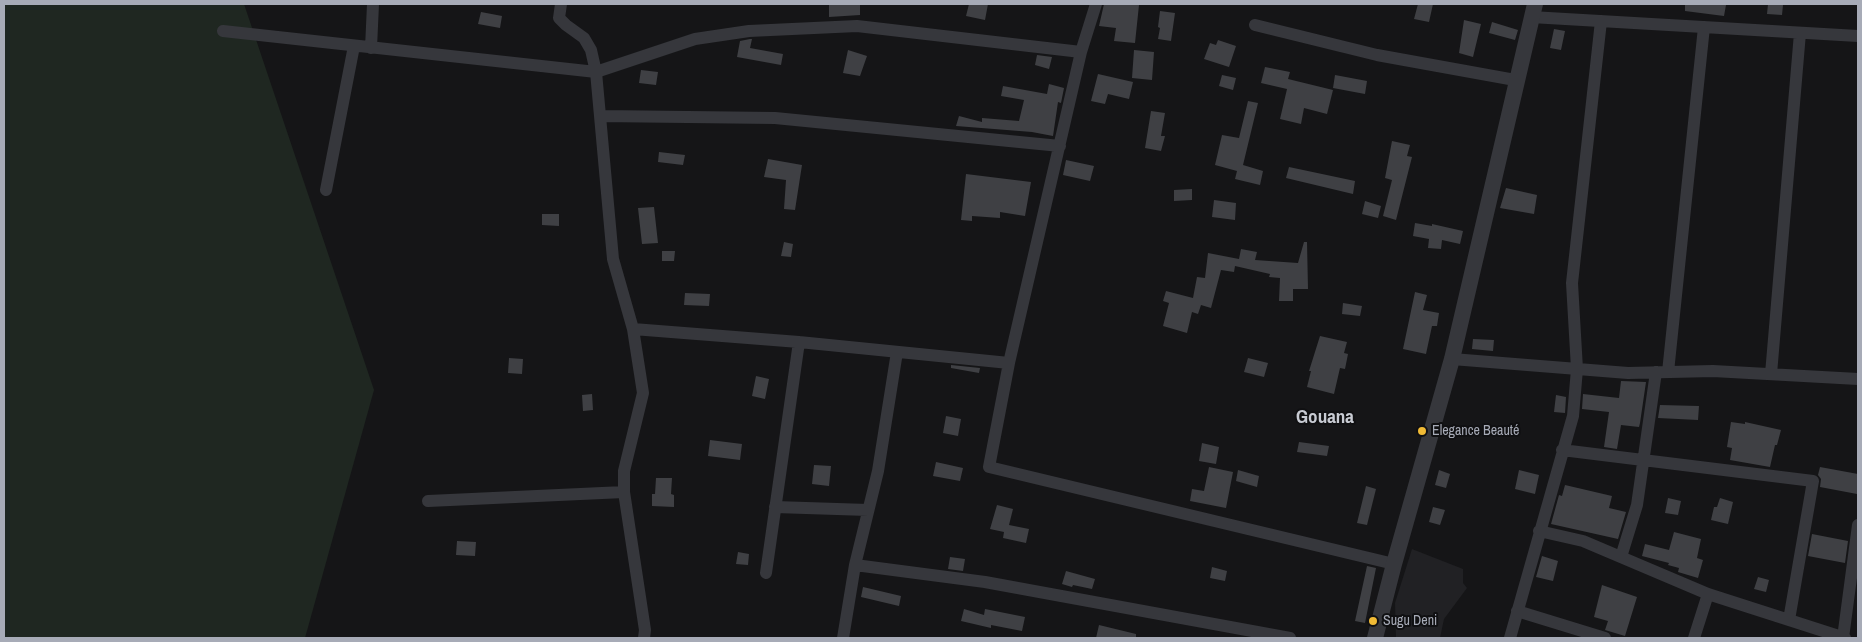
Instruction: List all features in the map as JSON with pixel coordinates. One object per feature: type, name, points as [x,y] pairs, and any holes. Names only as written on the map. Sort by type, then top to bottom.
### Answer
[{"type":"street","points":[[371,48],[373,4]]},
{"type":"street","points":[[561,4],[560,18],[566,25],[584,38],[591,50],[596,72],[613,259],[632,329],[643,393],[624,471],[624,492],[645,630],[644,638]]},
{"type":"street","points":[[1096,4],[1081,52],[1009,363],[989,468],[1394,564]]},
{"type":"street","points":[[1375,638],[1452,358],[1533,10],[1601,21],[1858,36]]},
{"type":"street","points":[[1510,638],[1573,416],[1577,369],[1572,283],[1601,21]]},
{"type":"street","points":[[1255,25],[1376,55],[1516,80]]},
{"type":"street","points":[[223,31],[596,72],[695,39],[749,31],[857,26],[1081,52]]},
{"type":"street","points":[[1621,558],[1637,505],[1643,460],[1662,372],[1704,27]]},
{"type":"street","points":[[1771,374],[1800,33]]},
{"type":"street","points":[[326,190],[354,46]]},
{"type":"street","points":[[600,116],[775,118],[1060,146]]},
{"type":"street","points":[[632,329],[798,342],[1009,363]]},
{"type":"street","points":[[766,573],[798,342]]},
{"type":"street","points":[[843,638],[855,565],[878,472],[897,352]]},
{"type":"street","points":[[1452,358],[1628,373],[1713,371],[1858,379]]},
{"type":"street","points":[[1562,450],[1813,481],[1790,620]]},
{"type":"street","points":[[428,502],[624,492]]},
{"type":"street","points":[[775,507],[868,510]]},
{"type":"street","points":[[1540,531],[1583,541],[1708,594],[1844,638],[1858,525]]},
{"type":"street","points":[[855,565],[985,582],[1290,638]]},
{"type":"street","points":[[1694,638],[1708,594]]},
{"type":"street","points":[[1517,611],[1605,638]]},
{"type":"shaded area","points":[[4,4],[244,4],[374,390],[305,638],[4,638]]},
{"type":"shaded area","points":[[1412,549],[1463,569],[1463,583],[1467,588],[1444,619],[1440,638],[1396,638],[1395,603]]},
{"type":"building","points":[[829,4],[860,4],[860,15],[829,17]]},
{"type":"building","points":[[969,4],[988,4],[985,20],[966,16]]},
{"type":"building","points":[[1104,4],[1139,5],[1135,43],[1114,41],[1116,28],[1099,26]]},
{"type":"building","points":[[1418,4],[1433,4],[1429,22],[1414,19]]},
{"type":"building","points":[[1685,4],[1726,5],[1724,16],[1685,11]]},
{"type":"building","points":[[1768,4],[1783,5],[1782,15],[1767,14]]},
{"type":"building","points":[[1160,11],[1175,13],[1171,41],[1158,39]]},
{"type":"building","points":[[481,12],[502,16],[500,28],[478,24]]},
{"type":"building","points":[[1464,20],[1481,24],[1473,57],[1459,53]]},
{"type":"building","points":[[1492,22],[1518,30],[1515,40],[1489,33]]},
{"type":"building","points":[[1554,29],[1565,31],[1561,50],[1550,48]]},
{"type":"building","points":[[752,39],[750,48],[783,54],[781,65],[737,57],[740,41]]},
{"type":"building","points":[[1218,40],[1236,46],[1229,67],[1204,59],[1210,43],[1216,45]]},
{"type":"building","points":[[848,50],[867,56],[860,76],[843,73]]},
{"type":"building","points":[[1134,50],[1154,52],[1152,80],[1132,78]]},
{"type":"building","points":[[1037,55],[1052,57],[1049,69],[1035,65]]},
{"type":"building","points":[[1265,67],[1290,72],[1288,79],[1333,90],[1327,114],[1304,108],[1301,124],[1280,119],[1287,89],[1261,83]]},
{"type":"building","points":[[641,70],[658,72],[656,85],[639,83]]},
{"type":"building","points":[[1098,74],[1133,82],[1129,99],[1108,94],[1105,104],[1091,101]]},
{"type":"building","points":[[1222,75],[1236,78],[1233,90],[1219,86]]},
{"type":"building","points":[[1335,75],[1367,81],[1365,94],[1333,88]]},
{"type":"building","points":[[1049,84],[1064,88],[1061,103],[1058,102],[1053,136],[1032,132],[956,126],[959,116],[982,122],[982,118],[1019,121],[1024,100],[1001,96],[1003,86],[1047,94]]},
{"type":"building","points":[[1248,101],[1258,103],[1243,165],[1263,171],[1260,185],[1235,179],[1237,171],[1215,165],[1222,135],[1239,138]]},
{"type":"building","points":[[1151,111],[1165,113],[1161,136],[1165,136],[1161,151],[1145,148]]},
{"type":"building","points":[[1392,141],[1410,145],[1407,156],[1412,157],[1396,220],[1383,216],[1392,180],[1385,178]]},
{"type":"building","points":[[659,152],[685,155],[683,165],[658,162]]},
{"type":"building","points":[[768,159],[802,165],[795,210],[784,209],[786,180],[764,177]]},
{"type":"building","points":[[1066,160],[1094,166],[1090,181],[1063,175]]},
{"type":"building","points":[[1289,167],[1355,181],[1353,194],[1286,178]]},
{"type":"building","points":[[966,174],[1031,182],[1025,216],[1000,212],[1000,218],[972,216],[972,221],[961,220]]},
{"type":"building","points":[[1506,188],[1537,195],[1534,214],[1500,208]]},
{"type":"building","points":[[1192,189],[1192,200],[1174,201],[1174,190]]},
{"type":"building","points":[[1214,200],[1236,203],[1235,220],[1212,217]]},
{"type":"building","points":[[1365,201],[1381,206],[1378,218],[1362,214]]},
{"type":"building","points":[[654,207],[658,243],[642,244],[638,208]]},
{"type":"building","points":[[542,214],[559,214],[559,226],[542,225]]},
{"type":"building","points":[[1415,223],[1432,226],[1432,224],[1463,231],[1460,244],[1442,240],[1441,249],[1428,248],[1429,239],[1413,236]]},
{"type":"building","points":[[784,242],[793,244],[791,257],[781,256]]},
{"type":"building","points":[[1304,242],[1307,242],[1308,289],[1293,289],[1293,301],[1279,301],[1280,278],[1269,277],[1270,274],[1235,266],[1234,272],[1221,270],[1211,308],[1201,305],[1198,314],[1192,312],[1187,333],[1163,326],[1169,303],[1163,301],[1166,291],[1193,298],[1197,277],[1205,278],[1208,253],[1239,259],[1241,249],[1257,252],[1255,260],[1298,263]]},
{"type":"building","points":[[662,251],[675,251],[674,261],[662,261]]},
{"type":"building","points":[[1415,292],[1427,295],[1423,310],[1439,313],[1437,326],[1432,326],[1426,354],[1403,349]]},
{"type":"building","points":[[685,293],[710,294],[709,306],[684,305]]},
{"type":"building","points":[[1343,303],[1362,306],[1360,316],[1342,314]]},
{"type":"building","points":[[1320,336],[1347,342],[1344,353],[1348,354],[1345,369],[1340,368],[1334,394],[1307,387],[1311,371],[1309,371]]},
{"type":"building","points":[[1473,339],[1494,340],[1493,351],[1472,349]]},
{"type":"building","points":[[509,358],[523,359],[522,374],[508,373]]},
{"type":"building","points":[[1248,358],[1268,363],[1264,377],[1244,372]]},
{"type":"building","points":[[951,365],[980,368],[979,373],[951,368]]},
{"type":"building","points":[[756,376],[769,379],[765,399],[752,396]]},
{"type":"building","points":[[1621,381],[1646,382],[1639,427],[1621,425],[1617,449],[1604,447],[1609,412],[1582,409],[1583,394],[1619,398]]},
{"type":"building","points":[[592,394],[593,410],[583,411],[582,395]]},
{"type":"building","points":[[1556,395],[1566,397],[1565,413],[1554,412]]},
{"type":"building","points":[[1660,405],[1699,406],[1698,420],[1658,418]]},
{"type":"building","points":[[946,416],[961,419],[958,436],[943,433]]},
{"type":"building","points":[[1731,422],[1745,424],[1745,422],[1781,430],[1770,467],[1730,460],[1732,448],[1727,447]]},
{"type":"building","points":[[710,440],[742,444],[740,460],[708,456]]},
{"type":"building","points":[[1299,442],[1329,446],[1327,456],[1297,452]]},
{"type":"building","points":[[1202,443],[1219,447],[1216,464],[1199,461]]},
{"type":"building","points":[[936,462],[963,468],[960,481],[933,476]]},
{"type":"building","points":[[814,465],[831,466],[829,486],[812,484]]},
{"type":"building","points":[[1209,467],[1233,472],[1226,508],[1190,501],[1192,489],[1204,491]]},
{"type":"building","points":[[1820,467],[1858,474],[1857,494],[1820,487],[1821,479],[1818,475]]},
{"type":"building","points":[[1238,470],[1259,476],[1257,487],[1236,481]]},
{"type":"building","points":[[1439,470],[1450,474],[1446,488],[1435,485]]},
{"type":"building","points":[[1519,470],[1539,475],[1535,494],[1515,489]]},
{"type":"building","points":[[656,478],[672,478],[671,494],[674,495],[674,507],[652,506],[652,494],[655,494]]},
{"type":"building","points":[[1565,485],[1612,496],[1609,508],[1626,512],[1618,539],[1551,524],[1559,495],[1562,496]]},
{"type":"building","points":[[1366,486],[1376,489],[1367,525],[1357,523]]},
{"type":"building","points":[[1668,498],[1681,501],[1678,515],[1665,513]]},
{"type":"building","points":[[1720,498],[1733,502],[1728,524],[1711,520],[1714,507],[1717,507]]},
{"type":"building","points":[[997,505],[1013,509],[1009,525],[1029,529],[1026,543],[1003,538],[1004,532],[990,529]]},
{"type":"building","points":[[1433,507],[1445,510],[1440,525],[1429,522]]},
{"type":"building","points":[[1674,532],[1701,539],[1697,558],[1703,560],[1698,578],[1678,572],[1679,568],[1668,565],[1669,563],[1642,556],[1645,544],[1669,550]]},
{"type":"building","points":[[1812,534],[1848,541],[1845,563],[1808,556]]},
{"type":"building","points":[[457,541],[476,542],[475,556],[456,555]]},
{"type":"building","points":[[738,552],[749,554],[748,565],[736,564]]},
{"type":"building","points":[[1542,556],[1558,561],[1553,581],[1536,577]]},
{"type":"building","points":[[950,557],[965,559],[963,571],[948,569]]},
{"type":"building","points":[[1367,566],[1376,568],[1365,623],[1355,621]]},
{"type":"building","points":[[1212,567],[1227,571],[1225,581],[1210,578]]},
{"type":"building","points":[[1066,571],[1095,579],[1092,589],[1062,584]]},
{"type":"building","points":[[1758,577],[1769,580],[1766,592],[1754,589]]},
{"type":"building","points":[[1602,585],[1637,597],[1625,636],[1605,630],[1608,621],[1594,617]]},
{"type":"building","points":[[863,587],[901,596],[899,606],[861,597]]},
{"type":"building","points":[[964,609],[984,615],[985,609],[1025,617],[1022,631],[991,625],[991,628],[961,621]]},
{"type":"building","points":[[1099,625],[1136,634],[1136,638],[1096,638]]},
{"type":"place","name":"Elegance Beauté","points":[[1422,431]]},
{"type":"place","name":"Sugu Deni","points":[[1373,621]]},
{"type":"district","name":"Gouana","points":[[1325,418]]}]
